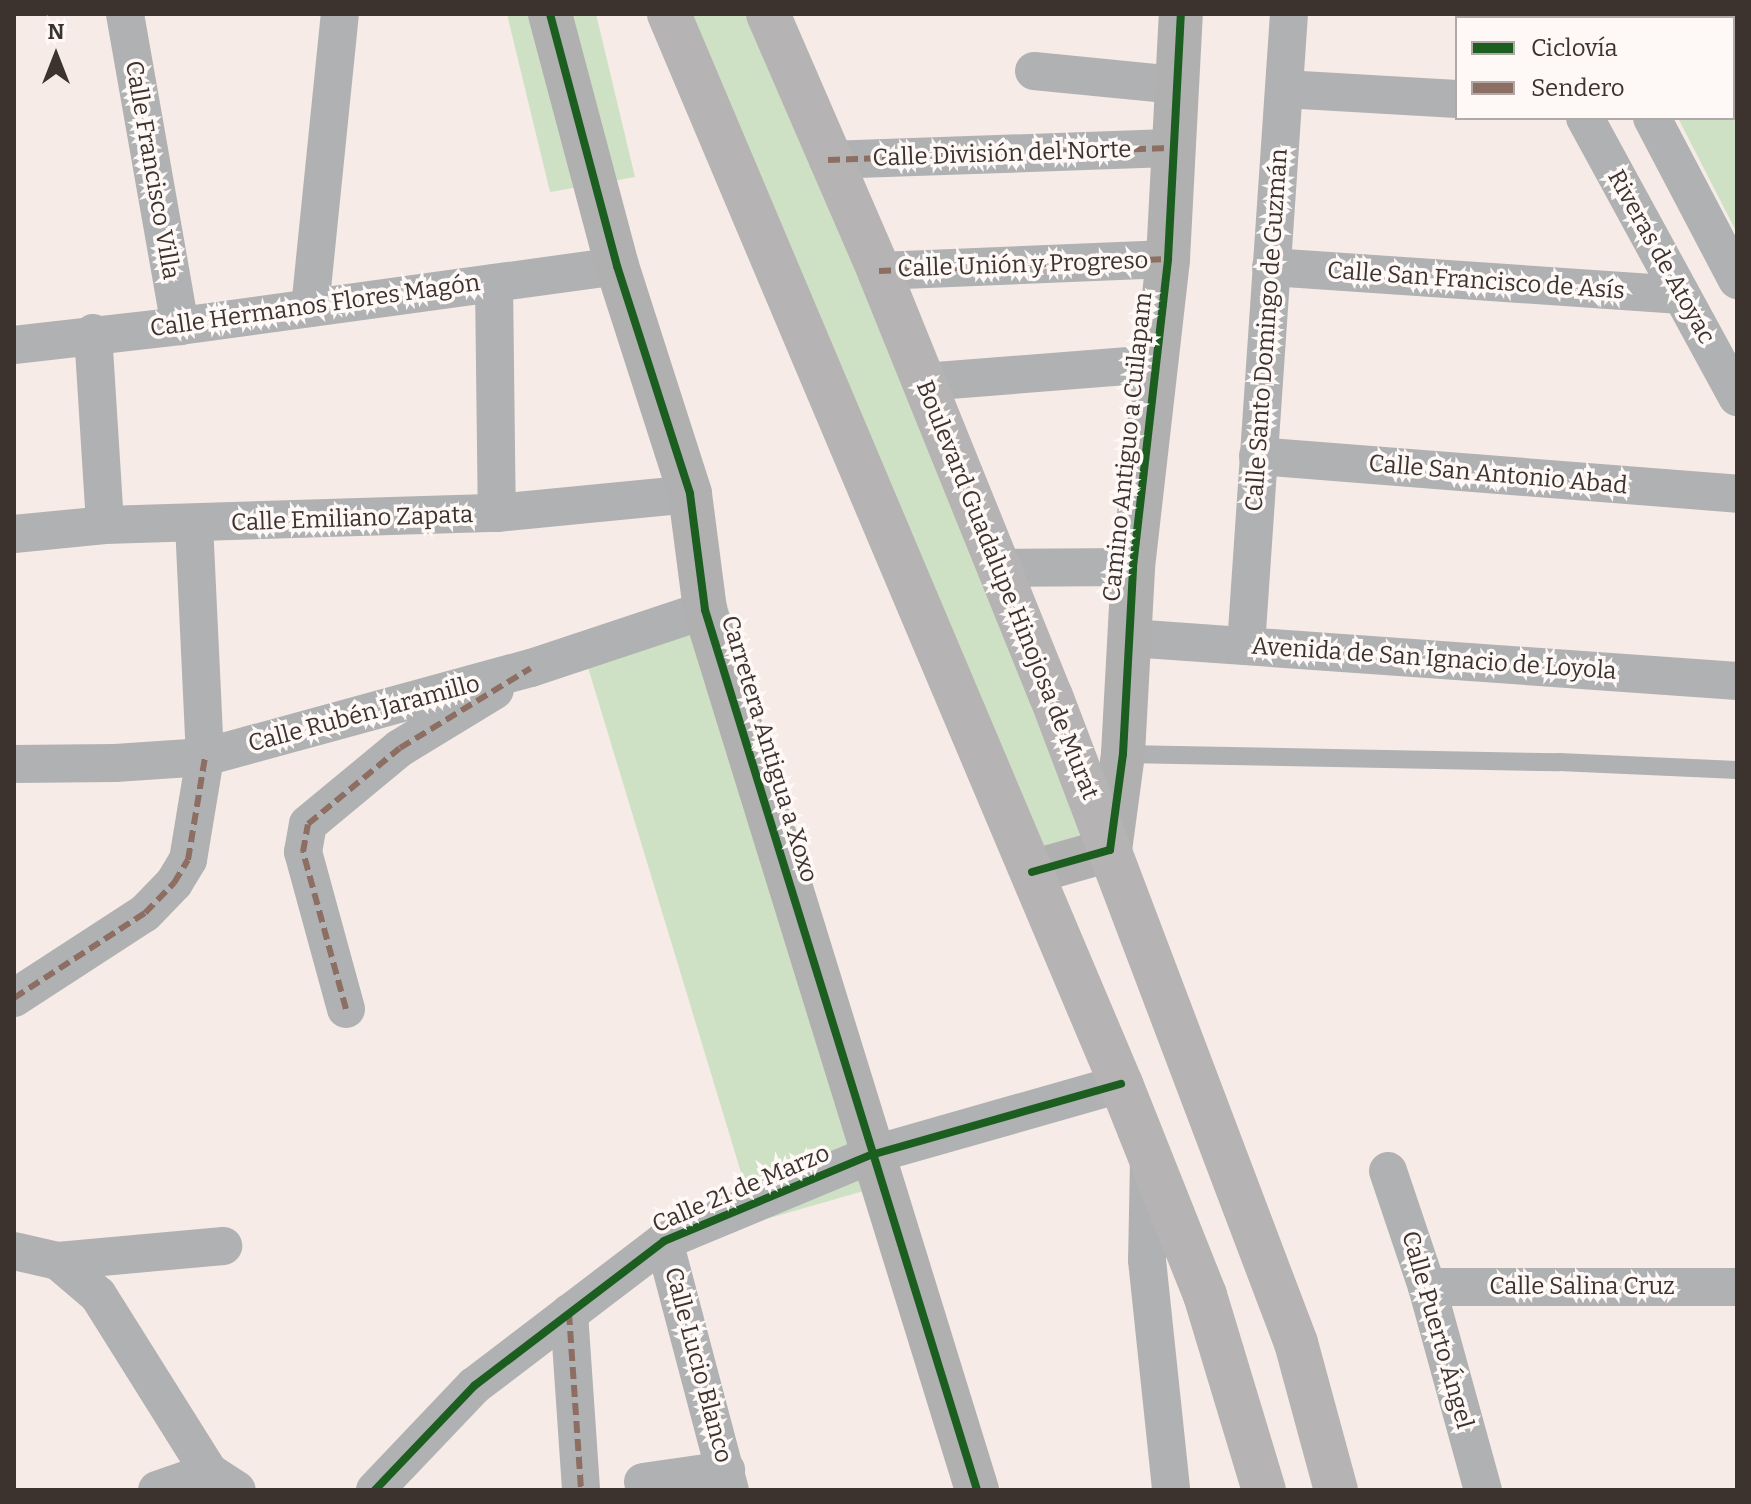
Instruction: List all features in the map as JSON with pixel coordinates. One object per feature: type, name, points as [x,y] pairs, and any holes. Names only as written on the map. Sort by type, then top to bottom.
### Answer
[{"type":"main road","name":"Boulevard Guadalupe Hinojosa de Murat","points":[[768,14],[828,160],[879,271],[1110,850],[1296,1343],[1336,1490]]},
{"type":"main road","points":[[674,26],[1121,1084],[1205,1295],[1264,1490]]},
{"type":"street","name":"Calle Francisco Villa","points":[[125,14],[180,326]]},
{"type":"street","points":[[310,308],[340,14]]},
{"type":"street","name":"Carretera Antigua a Xoxo","points":[[550,14],[617,266],[690,494],[705,610],[977,1490]]},
{"type":"street","name":"Camino Antiguo a Cuilapam","points":[[1110,850],[1123,754],[1133,567],[1168,259],[1181,14]]},
{"type":"street","name":"Calle Santo Domingo de Guzmán","points":[[1246,646],[1289,14]]},
{"type":"street","points":[[1034,71],[1177,85]]},
{"type":"street","points":[[1284,89],[1455,99]]},
{"type":"street","name":"Riveras de Atoyac","points":[[1586,120],[1737,397]]},
{"type":"street","points":[[1653,120],[1737,280]]},
{"type":"street","name":"Calle División del Norte","points":[[828,160],[1176,148]]},
{"type":"street","name":"Calle Unión y Progreso","points":[[879,271],[1168,259]]},
{"type":"street","name":"Calle Hermanos Flores Magón","points":[[14,345],[93,333],[180,326],[617,266]]},
{"type":"street","name":"Calle San Francisco de Asís","points":[[1271,267],[1681,295]]},
{"type":"street","points":[[494,283],[497,513]]},
{"type":"street","points":[[93,333],[105,525]]},
{"type":"street","points":[[924,382],[1154,364]]},
{"type":"street","name":"Calle San Antonio Abad","points":[[1258,456],[1737,494]]},
{"type":"street","name":"Calle Emiliano Zapata","points":[[14,534],[105,525],[194,525],[497,513],[690,494]]},
{"type":"street","points":[[14,998],[145,913],[174,883],[188,860],[205,757],[194,525]]},
{"type":"street","points":[[997,568],[1133,567]]},
{"type":"street","name":"Calle Rubén Jaramillo","points":[[14,764],[115,763],[205,757],[531,668],[705,610]]},
{"type":"street","name":"Avenida de San Ignacio de Loyola","points":[[1130,638],[1737,681]]},
{"type":"street","points":[[346,1009],[303,852],[308,824],[400,748],[531,668]]},
{"type":"street","points":[[1032,872],[1110,850]]},
{"type":"street","name":"Calle 21 de Marzo","points":[[392,1482],[474,1386],[664,1241],[871,1155],[1121,1084]]},
{"type":"street","points":[[1149,1160],[1147,1260],[1171,1490]]},
{"type":"street","name":"Calle Puerto Ángel","points":[[1388,1171],[1427,1287],[1483,1490]]},
{"type":"street","name":"Calle Lucio Blanco","points":[[664,1241],[728,1480]]},
{"type":"street","points":[[14,1251],[58,1261],[223,1246]]},
{"type":"street","points":[[58,1261],[98,1295],[223,1481],[157,1490]]},
{"type":"street","name":"Calle Salina Cruz","points":[[1427,1287],[1737,1287]]},
{"type":"street","points":[[569,1313],[581,1490]]},
{"type":"street","points":[[643,1482],[728,1480]]},
{"type":"lane","points":[[1123,754],[1559,762],[1737,770]]},
{"type":"green space","points":[[507,14],[596,14],[635,177],[550,192]]},
{"type":"green space","points":[[687,14],[749,14],[968,535],[1084,841],[1037,862]]},
{"type":"green space","points":[[1737,14],[1737,233],[1679,120],[1735,120],[1735,16],[1625,16]]},
{"type":"green space","points":[[726,601],[898,1181],[756,1222],[583,651]]},
{"type":"marked path","points":[[828,160],[1176,148]]},
{"type":"marked path","points":[[879,271],[1168,259]]},
{"type":"marked path","points":[[346,1009],[303,852],[308,824],[400,748],[531,668]]},
{"type":"marked path","points":[[14,998],[145,913],[174,883],[188,860],[205,757]]},
{"type":"marked path","points":[[569,1313],[581,1490]]},
{"type":"cycle path","points":[[550,14],[617,266],[690,494],[705,610],[977,1490]]},
{"type":"cycle path","points":[[1032,872],[1110,850],[1123,754],[1133,567],[1168,259],[1181,14]]},
{"type":"cycle path","points":[[375,1490],[474,1386],[664,1241],[871,1155],[1121,1084]]}]
